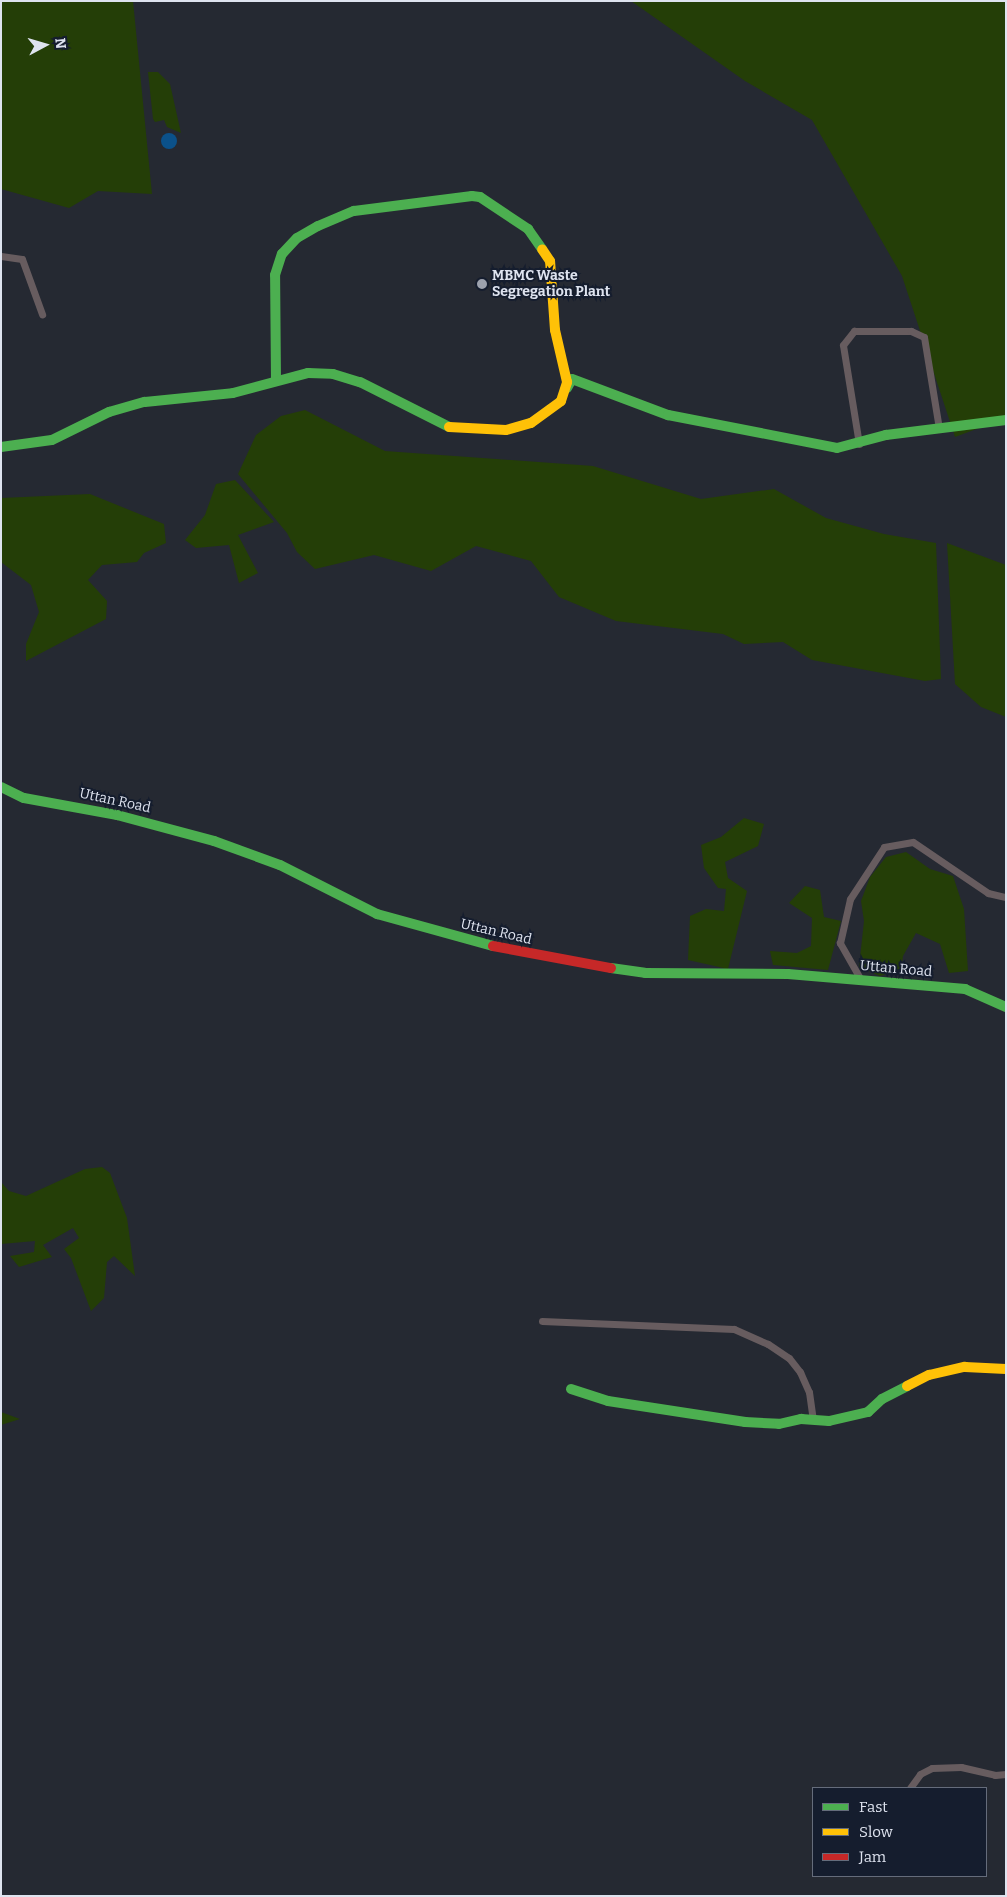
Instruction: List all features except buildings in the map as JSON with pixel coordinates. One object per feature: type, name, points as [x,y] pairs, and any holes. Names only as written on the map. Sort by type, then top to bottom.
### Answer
[{"type":"street","points":[[276,380],[275,275],[282,254],[297,238],[354,211],[472,196],[480,197],[528,229],[550,261],[555,330],[567,373],[564,393]]},
{"type":"street","points":[[1,256],[22,259],[42,314]]},
{"type":"street","points":[[860,444],[843,345],[854,331],[911,331],[924,337],[938,429]]},
{"type":"street","points":[[1,447],[52,440],[109,412],[146,402],[233,393],[308,373],[333,374],[360,382],[447,427],[473,430],[506,430],[530,423],[560,400],[572,379],[668,415],[837,448],[860,444],[886,435],[1006,420]]},
{"type":"street","name":"Uttan Road","points":[[1,787],[24,798],[117,815],[214,841],[280,865],[377,914],[493,946],[579,964],[645,973],[788,974],[965,989],[1006,1007]]},
{"type":"street","points":[[861,980],[840,943],[850,899],[884,847],[913,842],[988,893],[1006,897]]},
{"type":"street","points":[[542,1321],[734,1329],[768,1344],[789,1358],[800,1372],[809,1392],[814,1420]]},
{"type":"street","points":[[571,1389],[608,1401],[745,1422],[779,1424],[814,1420],[829,1421],[868,1412],[882,1399],[929,1375],[965,1367],[1006,1369]]},
{"type":"street","points":[[911,1787],[920,1774],[932,1768],[961,1767],[995,1775],[1006,1774]]},
{"type":"green space","points":[[1,1],[133,1],[152,194],[98,191],[69,208],[1,189]]},
{"type":"green space","points":[[631,1],[1006,1],[1006,418],[955,437],[902,276],[812,120],[745,81]]},
{"type":"green space","points":[[148,72],[158,72],[170,84],[181,133],[167,127],[164,120],[155,122],[153,119]]},
{"type":"green space","points":[[305,410],[385,451],[593,466],[701,499],[774,489],[826,518],[884,534],[936,543],[941,679],[925,681],[812,660],[783,642],[744,644],[723,634],[616,621],[559,597],[531,561],[476,546],[431,571],[374,555],[315,569],[297,552],[287,533],[238,474],[256,435],[281,416]]},
{"type":"green space","points":[[235,480],[274,522],[238,535],[258,573],[239,583],[229,545],[196,548],[185,540],[205,515],[216,484]]},
{"type":"green space","points":[[90,494],[164,524],[166,543],[144,553],[137,562],[102,565],[88,580],[107,601],[106,619],[26,661],[26,644],[39,612],[31,585],[1,562],[1,498]]},
{"type":"green space","points":[[947,543],[1006,565],[1006,717],[981,707],[955,684]]},
{"type":"green space","points":[[744,818],[764,824],[758,846],[725,862],[728,878],[747,891],[728,969],[688,960],[690,916],[706,909],[724,911],[726,889],[718,888],[704,868],[701,845],[721,837]]},
{"type":"green space","points":[[906,852],[930,869],[953,876],[964,909],[968,971],[949,973],[940,944],[916,933],[903,956],[901,969],[880,976],[859,967],[864,921],[861,901],[870,877],[886,857]]},
{"type":"green space","points":[[805,886],[820,890],[824,917],[841,921],[828,970],[773,965],[770,951],[797,953],[811,946],[812,918],[789,903]]},
{"type":"green space","points":[[102,1167],[110,1173],[127,1218],[135,1276],[114,1256],[107,1262],[104,1298],[91,1311],[71,1258],[64,1249],[79,1238],[73,1228],[43,1245],[52,1257],[19,1267],[10,1256],[34,1252],[35,1241],[1,1244],[1,1182],[9,1191],[26,1196],[85,1169]]},
{"type":"green space","points":[[1,1412],[20,1419],[1,1425]]},
{"type":"water","points":[[169,133],[175,135],[177,141],[175,147],[169,149],[163,147],[161,141],[163,135]]},
{"type":"traffic: fast","points":[[276,380],[275,275],[282,254],[297,238],[318,226],[354,211],[472,196],[480,197],[528,229],[542,249]]},
{"type":"traffic: fast","points":[[1,447],[52,440],[109,412],[145,402],[233,393],[308,373],[333,374],[360,382],[449,427]]},
{"type":"traffic: fast","points":[[567,388],[572,379],[668,415],[837,448],[886,435],[1006,420]]},
{"type":"traffic: fast","points":[[1,787],[24,798],[117,815],[214,841],[280,865],[377,914],[493,946]]},
{"type":"traffic: fast","points":[[611,968],[645,973],[788,974],[965,989],[1006,1007]]},
{"type":"traffic: fast","points":[[571,1389],[608,1401],[745,1422],[779,1424],[801,1419],[829,1421],[868,1412],[882,1399],[907,1386]]},
{"type":"traffic: slow","points":[[449,427],[506,430],[531,423],[561,401],[567,382],[555,330],[550,261],[542,249]]},
{"type":"traffic: slow","points":[[907,1386],[929,1375],[965,1367],[1006,1369]]},
{"type":"traffic: jam","points":[[493,946],[611,968]]},
{"type":"place","name":"MBMC Waste Segregation Plant","points":[[482,284]]}]
